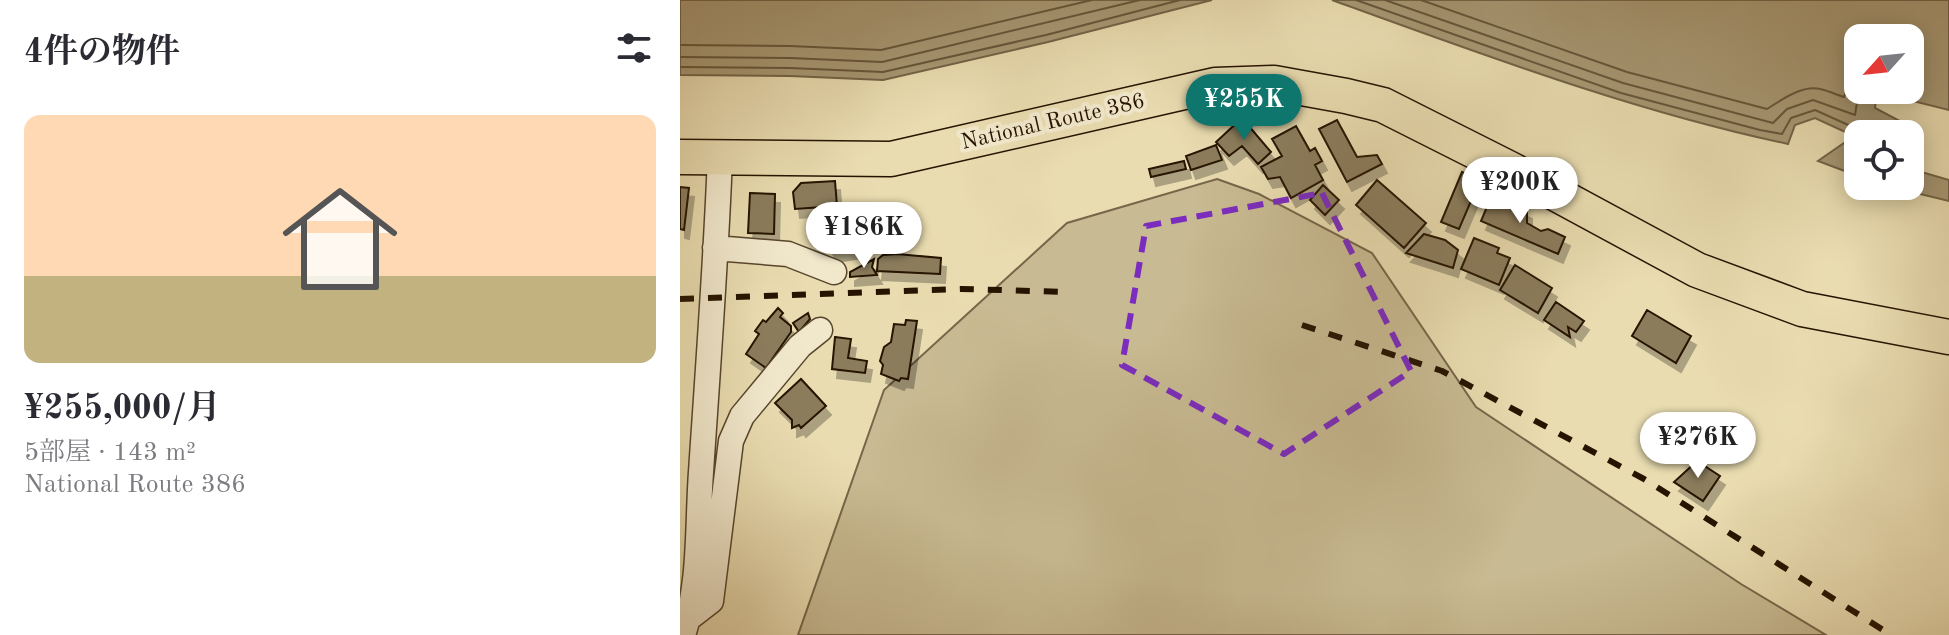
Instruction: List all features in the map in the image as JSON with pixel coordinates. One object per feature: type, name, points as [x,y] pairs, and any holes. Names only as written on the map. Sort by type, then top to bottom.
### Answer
[{"type":"highway","name":"National Route 386","points":[[680,157],[891,159],[1215,85],[1274,83],[1383,105],[1512,170],[1697,270],[1802,309],[1949,337]]},
{"type":"street","points":[[686,626],[697,579],[720,156]]},
{"type":"street","points":[[715,248],[788,254],[834,272]]},
{"type":"street","points":[[686,626],[711,601],[731,441],[742,416],[800,346],[820,330]]},
{"type":"highlighted area","points":[[1322,193],[1411,371],[1284,454],[1122,365],[1146,226]]},
{"type":"shaded area","points":[[1217,179],[1259,194],[1372,253],[1476,407],[1741,584],[1826,635],[798,635],[884,390],[1067,223]]},
{"type":"water","points":[[680,0],[1212,0],[883,80],[680,75]]},
{"type":"water","points":[[1332,0],[1949,0],[1949,110],[1924,104],[1924,24],[1844,24],[1844,104],[1876,104],[1875,108],[1898,120],[1844,120],[1844,131],[1815,118],[1795,125],[1788,144],[1672,115],[1501,61]]},
{"type":"water","points":[[1844,143],[1844,171],[1818,161]]},
{"type":"water","points":[[1924,173],[1949,180],[1949,201],[1924,195]]},
{"type":"building","points":[[1242,118],[1271,152],[1258,164],[1242,146],[1229,156],[1216,142]]},
{"type":"building","points":[[1337,120],[1357,157],[1377,155],[1382,164],[1347,182],[1319,129]]},
{"type":"building","points":[[1296,126],[1310,151],[1315,148],[1322,161],[1315,165],[1323,180],[1291,198],[1280,177],[1268,179],[1261,167],[1282,156],[1272,139]]},
{"type":"building","points":[[1216,145],[1222,160],[1191,170],[1186,156]]},
{"type":"building","points":[[1184,161],[1186,169],[1151,177],[1149,169]]},
{"type":"building","points":[[1462,172],[1480,180],[1459,229],[1441,222]]},
{"type":"building","points":[[1377,180],[1426,223],[1404,248],[1356,205]]},
{"type":"building","points":[[835,181],[837,206],[795,209],[793,192],[801,183]]},
{"type":"building","points":[[1323,185],[1339,200],[1325,215],[1310,200]]},
{"type":"building","points":[[680,187],[689,188],[684,230],[680,229]]},
{"type":"building","points":[[750,193],[775,194],[774,234],[748,233]]},
{"type":"building","points":[[1492,195],[1527,210],[1527,223],[1541,231],[1548,229],[1565,237],[1558,254],[1481,221]]},
{"type":"building","points":[[852,207],[860,222],[875,215],[885,235],[857,249],[832,253],[818,225]]},
{"type":"building","points":[[1424,234],[1445,240],[1458,250],[1453,268],[1406,253]]},
{"type":"building","points":[[1474,238],[1499,248],[1497,253],[1510,258],[1499,285],[1461,269]]},
{"type":"building","points":[[883,255],[941,258],[940,274],[877,271],[878,259]]},
{"type":"building","points":[[874,259],[872,267],[877,275],[850,277],[850,272]]},
{"type":"building","points":[[1515,265],[1552,288],[1538,313],[1500,290]]},
{"type":"building","points":[[1556,302],[1584,321],[1576,332],[1568,327],[1570,337],[1544,320]]},
{"type":"building","points":[[778,308],[783,313],[780,317],[791,326],[791,332],[766,368],[746,354],[759,334],[755,331]]},
{"type":"building","points":[[1647,310],[1691,336],[1676,363],[1632,336]]},
{"type":"building","points":[[808,313],[810,319],[799,332],[793,323]]},
{"type":"building","points":[[906,320],[917,321],[908,379],[901,378],[899,381],[881,374],[883,365],[880,361],[884,347],[891,342],[894,324],[905,325]]},
{"type":"building","points":[[835,337],[851,339],[848,358],[867,361],[865,373],[832,369]]},
{"type":"building","points":[[801,379],[826,406],[801,428],[799,425],[792,428],[792,420],[775,403]]},
{"type":"building","points":[[1697,461],[1720,476],[1703,501],[1674,482]]},
{"type":"railway","points":[[680,299],[961,289],[1071,292]]},
{"type":"railway","points":[[1302,325],[1442,371],[1644,479],[1891,635]]}]
